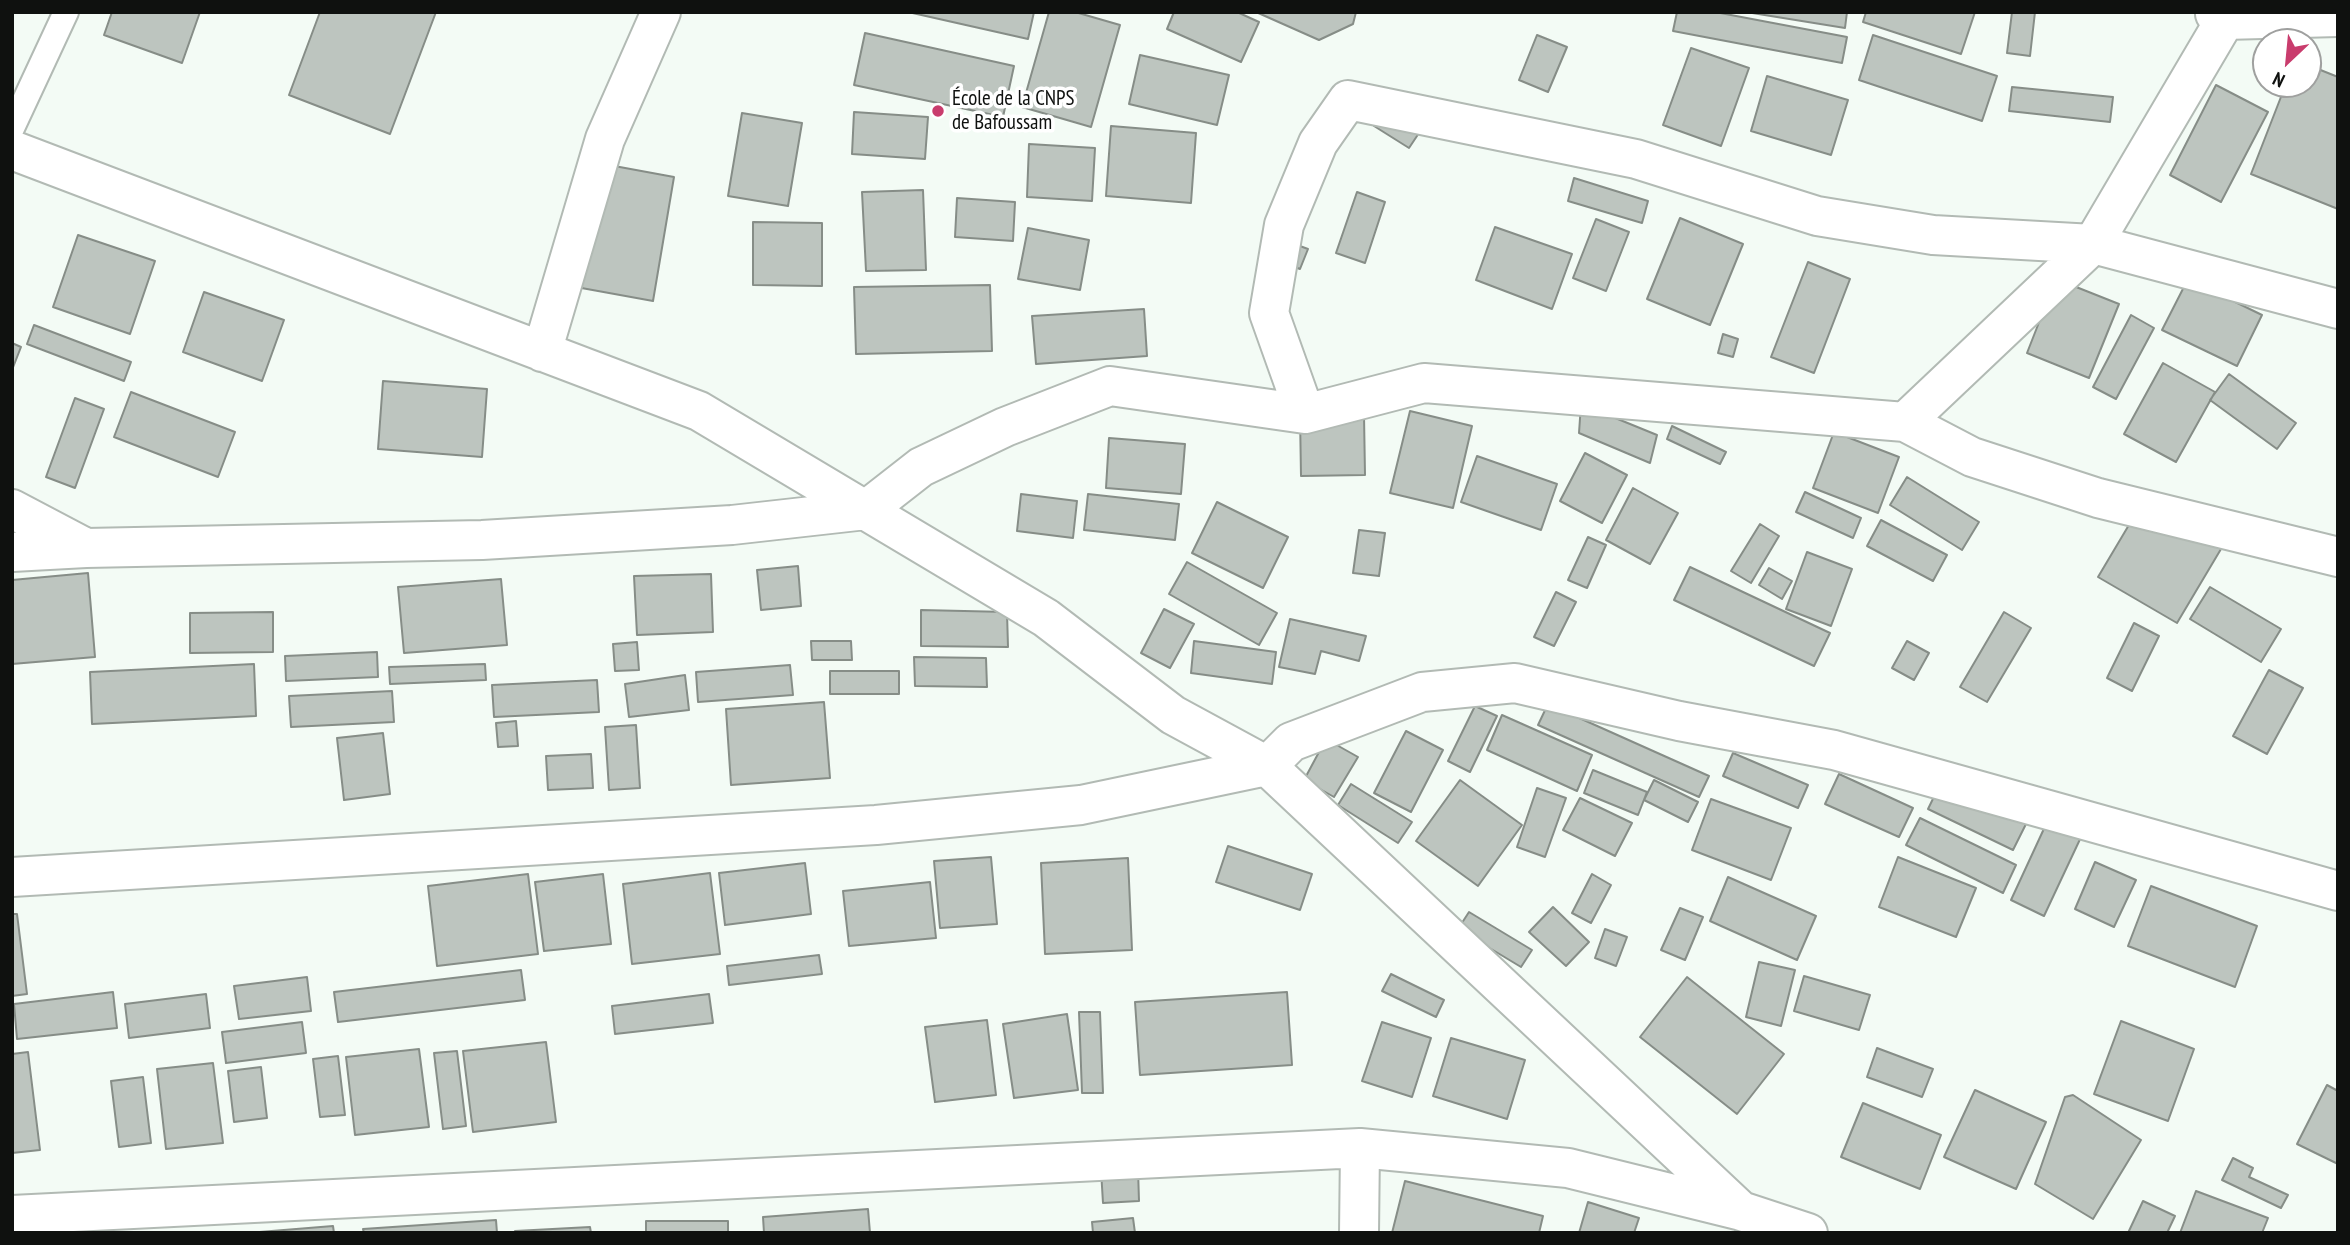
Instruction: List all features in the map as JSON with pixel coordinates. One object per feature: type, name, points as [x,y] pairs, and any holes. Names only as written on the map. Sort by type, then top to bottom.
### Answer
[{"type":"street","points":[[542,352],[606,139],[661,12]]},
{"type":"street","points":[[1905,422],[2093,244],[2225,15],[2338,17]]},
{"type":"street","points":[[1305,414],[1269,313],[1284,225],[1318,143],[1348,100],[1636,159],[1817,216],[1933,235],[2093,244],[2338,309]]},
{"type":"street","points":[[12,150],[699,411],[1046,618],[1172,715],[1266,766],[1741,1210]]},
{"type":"street","points":[[12,552],[86,548],[482,540],[732,525],[866,510],[921,467],[1005,427],[1110,386],[1305,414],[1424,383],[1905,422],[1972,457],[2098,498],[2338,557]]},
{"type":"street","points":[[12,509],[86,548]]},
{"type":"street","points":[[12,877],[876,825],[1081,805],[1266,766],[1291,742],[1422,692],[1515,683],[1679,721],[1834,750],[2338,891]]},
{"type":"street","points":[[1359,1233],[1360,1148]]},
{"type":"street","points":[[12,1215],[1360,1148],[1568,1168],[1741,1210],[1808,1233]]},
{"type":"lane","points":[[12,128],[66,12]]},
{"type":"building","points":[[112,12],[200,12],[182,63],[104,35]]},
{"type":"building","points":[[320,12],[436,12],[390,134],[289,95]]},
{"type":"building","points":[[908,12],[1034,12],[1028,39]]},
{"type":"building","points":[[1049,12],[1075,12],[1120,25],[1091,127],[1022,107]]},
{"type":"building","points":[[1174,12],[1237,12],[1259,22],[1241,62],[1167,29]]},
{"type":"building","points":[[1256,12],[1356,12],[1353,24],[1319,40]]},
{"type":"building","points":[[1677,12],[1715,12],[1847,37],[1842,63],[1673,31]]},
{"type":"building","points":[[1746,12],[1847,12],[1845,28]]},
{"type":"building","points":[[1866,12],[1975,12],[1961,54],[1863,22]]},
{"type":"building","points":[[2012,12],[2035,12],[2030,56],[2007,53]]},
{"type":"building","points":[[865,33],[1014,66],[1003,117],[854,85]]},
{"type":"building","points":[[1537,35],[1567,47],[1548,92],[1519,80]]},
{"type":"building","points":[[1873,35],[1997,76],[1982,121],[1859,80]]},
{"type":"building","points":[[1691,48],[1749,68],[1721,146],[1663,125]]},
{"type":"building","points":[[1140,55],[1229,75],[1217,125],[1129,104]]},
{"type":"building","points":[[2322,71],[2338,77],[2338,209],[2251,174],[2281,98],[2322,98]]},
{"type":"building","points":[[1767,76],[1848,100],[1831,155],[1751,131]]},
{"type":"building","points":[[2216,85],[2268,112],[2221,202],[2170,175]]},
{"type":"building","points":[[2012,87],[2113,97],[2110,122],[2009,111]]},
{"type":"building","points":[[1383,111],[1419,133],[1409,148],[1374,126]]},
{"type":"building","points":[[854,112],[928,117],[925,159],[852,154]]},
{"type":"building","points":[[742,113],[802,123],[788,206],[728,196]]},
{"type":"building","points":[[1111,126],[1196,133],[1191,203],[1106,196]]},
{"type":"building","points":[[1029,144],[1095,148],[1092,201],[1027,197]]},
{"type":"building","points":[[598,163],[674,177],[653,301],[576,287]]},
{"type":"building","points":[[1574,178],[1648,201],[1642,223],[1568,201]]},
{"type":"building","points":[[923,190],[926,270],[866,271],[862,192]]},
{"type":"building","points":[[1357,192],[1385,202],[1365,263],[1336,253]]},
{"type":"building","points":[[957,198],[1015,202],[1013,241],[955,237]]},
{"type":"building","points":[[1680,218],[1743,244],[1710,325],[1647,299]]},
{"type":"building","points":[[1596,219],[1629,232],[1606,291],[1573,278]]},
{"type":"building","points":[[753,222],[822,223],[822,286],[753,285]]},
{"type":"building","points":[[1495,227],[1572,254],[1552,309],[1476,280]]},
{"type":"building","points":[[1028,228],[1089,240],[1080,290],[1018,279]]},
{"type":"building","points":[[78,235],[155,261],[130,334],[53,307]]},
{"type":"building","points":[[1281,239],[1308,249],[1300,269],[1273,259]]},
{"type":"building","points":[[1808,262],[1850,279],[1814,373],[1771,357]]},
{"type":"building","points":[[2056,279],[2119,304],[2089,378],[2027,353]]},
{"type":"building","points":[[2188,279],[2262,315],[2237,366],[2162,330]]},
{"type":"building","points":[[990,285],[992,351],[856,354],[854,287]]},
{"type":"building","points":[[204,292],[284,320],[262,381],[183,352]]},
{"type":"building","points":[[1144,309],[1147,356],[1036,364],[1032,316]]},
{"type":"building","points":[[2131,315],[2154,328],[2116,399],[2093,387]]},
{"type":"building","points":[[34,325],[131,362],[124,381],[27,344]]},
{"type":"building","points":[[1723,334],[1738,339],[1733,357],[1718,353]]},
{"type":"building","points":[[12,343],[21,347],[12,370]]},
{"type":"building","points":[[2163,363],[2215,392],[2176,462],[2124,434]]},
{"type":"building","points":[[2229,374],[2296,423],[2277,449],[2210,400]]},
{"type":"building","points":[[383,381],[487,389],[482,457],[378,449]]},
{"type":"building","points":[[131,392],[235,432],[218,477],[114,437]]},
{"type":"building","points":[[75,398],[104,409],[75,488],[46,477]]},
{"type":"building","points":[[1581,404],[1657,435],[1650,463],[1579,433]]},
{"type":"building","points":[[1410,411],[1472,426],[1453,508],[1390,493]]},
{"type":"building","points":[[1300,415],[1364,415],[1365,475],[1301,476]]},
{"type":"building","points":[[1672,426],[1726,452],[1720,464],[1667,439]]},
{"type":"building","points":[[1834,432],[1899,457],[1878,513],[1813,488]]},
{"type":"building","points":[[1109,438],[1185,444],[1181,494],[1106,488]]},
{"type":"building","points":[[1585,453],[1627,475],[1602,523],[1560,501]]},
{"type":"building","points":[[1477,456],[1557,484],[1541,530],[1461,502]]},
{"type":"building","points":[[1907,477],[1979,522],[1962,550],[1890,505]]},
{"type":"building","points":[[1633,488],[1678,513],[1650,564],[1606,540]]},
{"type":"building","points":[[1805,492],[1861,518],[1853,538],[1796,512]]},
{"type":"building","points":[[1021,494],[1077,501],[1073,538],[1017,531]]},
{"type":"building","points":[[1088,494],[1179,504],[1175,540],[1084,530]]},
{"type":"building","points":[[1217,502],[1288,537],[1263,588],[1192,553]]},
{"type":"building","points":[[2142,503],[2221,549],[2177,623],[2098,577]]},
{"type":"building","points":[[1881,520],[1947,555],[1933,581],[1867,546]]},
{"type":"building","points":[[1760,524],[1779,536],[1751,583],[1731,571]]},
{"type":"building","points":[[1359,530],[1385,533],[1379,576],[1353,573]]},
{"type":"building","points":[[1588,537],[1606,545],[1587,588],[1568,580]]},
{"type":"building","points":[[1807,552],[1852,569],[1831,626],[1786,609]]},
{"type":"building","points":[[1187,562],[1277,613],[1259,645],[1169,594]]},
{"type":"building","points":[[798,566],[801,606],[761,610],[757,570]]},
{"type":"building","points":[[1690,567],[1830,633],[1814,666],[1674,600]]},
{"type":"building","points":[[1769,568],[1792,581],[1782,599],[1759,585]]},
{"type":"building","points":[[88,573],[95,657],[12,664],[12,580]]},
{"type":"building","points":[[711,574],[713,632],[637,635],[634,576]]},
{"type":"building","points":[[501,579],[507,645],[404,653],[398,587]]},
{"type":"building","points":[[2210,587],[2281,629],[2261,662],[2190,619]]},
{"type":"building","points":[[1556,592],[1576,602],[1554,646],[1534,637]]},
{"type":"building","points":[[1164,609],[1194,624],[1170,668],[1141,653]]},
{"type":"building","points":[[921,610],[1007,612],[1008,647],[921,646]]},
{"type":"building","points":[[273,612],[273,652],[190,653],[190,613]]},
{"type":"building","points":[[2004,612],[2031,628],[1987,702],[1960,687]]},
{"type":"building","points":[[1290,619],[1366,636],[1359,661],[1321,651],[1315,674],[1279,667]]},
{"type":"building","points":[[2134,623],[2159,636],[2132,691],[2107,678]]},
{"type":"building","points":[[811,641],[851,641],[852,660],[812,660]]},
{"type":"building","points":[[1194,641],[1276,652],[1272,684],[1191,673]]},
{"type":"building","points":[[1907,641],[1929,653],[1914,680],[1892,668]]},
{"type":"building","points":[[637,642],[639,670],[615,671],[613,644]]},
{"type":"building","points":[[377,652],[378,677],[286,681],[285,656]]},
{"type":"building","points":[[914,657],[986,658],[987,687],[915,686]]},
{"type":"building","points":[[254,664],[256,716],[92,724],[90,672]]},
{"type":"building","points":[[485,664],[486,680],[390,684],[389,667]]},
{"type":"building","points":[[790,665],[793,695],[698,702],[696,672]]},
{"type":"building","points":[[2269,670],[2303,688],[2267,754],[2233,736]]},
{"type":"building","points":[[830,671],[899,671],[899,694],[830,694]]},
{"type":"building","points":[[685,675],[689,710],[629,717],[625,684]]},
{"type":"building","points":[[597,680],[599,712],[494,717],[492,685]]},
{"type":"building","points":[[392,691],[394,722],[291,727],[289,696]]},
{"type":"building","points":[[824,702],[830,778],[731,785],[726,709]]},
{"type":"building","points":[[1548,704],[1709,776],[1699,797],[1538,725]]},
{"type":"building","points":[[1475,706],[1497,716],[1470,772],[1448,761]]},
{"type":"building","points":[[1502,715],[1592,755],[1577,791],[1487,750]]},
{"type":"building","points":[[516,721],[518,746],[498,747],[496,723]]},
{"type":"building","points":[[636,725],[640,788],[609,790],[605,727]]},
{"type":"building","points":[[1406,731],[1443,750],[1411,812],[1374,793]]},
{"type":"building","points":[[383,733],[390,794],[344,800],[337,738]]},
{"type":"building","points":[[1326,739],[1358,757],[1334,797],[1304,780]]},
{"type":"building","points":[[1733,753],[1808,785],[1798,808],[1723,776]]},
{"type":"building","points":[[591,754],[593,788],[548,790],[546,756]]},
{"type":"building","points":[[1949,766],[2034,808],[2013,850],[1928,809]]},
{"type":"building","points":[[1593,770],[1647,792],[1638,815],[1584,793]]},
{"type":"building","points":[[1839,774],[1913,808],[1899,837],[1825,804]]},
{"type":"building","points":[[1460,780],[1522,825],[1478,886],[1416,841]]},
{"type":"building","points":[[1654,780],[1698,802],[1688,822],[1644,800]]},
{"type":"building","points":[[1351,784],[1412,822],[1398,843],[1338,805]]},
{"type":"building","points":[[1537,788],[1566,798],[1545,857],[1517,847]]},
{"type":"building","points":[[1580,798],[1632,823],[1615,856],[1563,830]]},
{"type":"building","points":[[1711,799],[1791,828],[1771,880],[1692,850]]},
{"type":"building","points":[[1920,818],[2016,865],[2003,893],[1906,845]]},
{"type":"building","points":[[2048,820],[2082,835],[2044,916],[2011,900]]},
{"type":"building","points":[[1228,846],[1312,874],[1300,910],[1216,882]]},
{"type":"building","points":[[991,857],[997,924],[940,928],[934,861]]},
{"type":"building","points":[[1898,857],[1976,888],[1956,937],[1879,907]]},
{"type":"building","points":[[1128,858],[1132,950],[1045,954],[1041,863]]},
{"type":"building","points":[[2095,862],[2136,880],[2114,927],[2075,909]]},
{"type":"building","points":[[805,863],[811,914],[725,925],[719,873]]},
{"type":"building","points":[[710,873],[720,954],[632,964],[623,884]]},
{"type":"building","points":[[528,874],[538,954],[437,966],[428,886]]},
{"type":"building","points":[[603,874],[611,944],[544,951],[535,882]]},
{"type":"building","points":[[1592,874],[1611,885],[1591,923],[1572,913]]},
{"type":"building","points":[[1728,877],[1816,916],[1797,960],[1710,921]]},
{"type":"building","points":[[930,882],[936,938],[849,946],[843,891]]},
{"type":"building","points":[[2151,886],[2257,926],[2235,987],[2128,946]]},
{"type":"building","points":[[1553,907],[1589,942],[1566,966],[1529,932]]},
{"type":"building","points":[[1680,908],[1703,917],[1685,960],[1661,950]]},
{"type":"building","points":[[1469,912],[1532,950],[1521,967],[1458,929]]},
{"type":"building","points":[[12,914],[17,914],[27,994],[12,996]]},
{"type":"building","points":[[1605,929],[1627,937],[1616,966],[1595,958]]},
{"type":"building","points":[[819,955],[822,974],[729,985],[727,966]]},
{"type":"building","points":[[1759,962],[1795,970],[1781,1026],[1746,1017]]},
{"type":"building","points":[[521,970],[525,1000],[338,1022],[334,992]]},
{"type":"building","points":[[1391,974],[1444,1000],[1436,1017],[1382,991]]},
{"type":"building","points":[[1804,976],[1870,995],[1859,1030],[1794,1011]]},
{"type":"building","points":[[307,977],[311,1011],[239,1019],[234,986]]},
{"type":"building","points":[[1687,977],[1784,1054],[1737,1114],[1640,1037]]},
{"type":"building","points":[[113,992],[117,1028],[17,1039],[14,1004]]},
{"type":"building","points":[[1287,992],[1292,1065],[1140,1075],[1135,1002]]},
{"type":"building","points":[[206,994],[210,1028],[129,1038],[125,1004]]},
{"type":"building","points":[[709,994],[713,1023],[615,1034],[612,1006]]},
{"type":"building","points":[[1079,1012],[1100,1012],[1103,1093],[1082,1093]]},
{"type":"building","points":[[1067,1014],[1078,1090],[1014,1098],[1003,1024]]},
{"type":"building","points":[[987,1020],[996,1095],[935,1102],[925,1027]]},
{"type":"building","points":[[2121,1021],[2194,1049],[2168,1121],[2094,1094]]},
{"type":"building","points":[[302,1022],[306,1053],[226,1063],[222,1032]]},
{"type":"building","points":[[1382,1022],[1431,1038],[1412,1097],[1362,1081]]},
{"type":"building","points":[[1451,1038],[1525,1060],[1507,1119],[1433,1096]]},
{"type":"building","points":[[546,1042],[556,1122],[473,1132],[463,1051]]},
{"type":"building","points":[[1877,1048],[1933,1069],[1922,1097],[1867,1077]]},
{"type":"building","points":[[419,1049],[429,1127],[355,1135],[346,1057]]},
{"type":"building","points":[[457,1051],[466,1126],[443,1129],[434,1053]]},
{"type":"building","points":[[28,1052],[40,1150],[12,1153],[12,1054]]},
{"type":"building","points":[[338,1056],[345,1115],[320,1117],[313,1059]]},
{"type":"building","points":[[213,1063],[223,1143],[166,1149],[157,1069]]},
{"type":"building","points":[[261,1067],[267,1118],[234,1122],[228,1071]]},
{"type":"building","points":[[143,1077],[151,1143],[119,1147],[111,1081]]},
{"type":"building","points":[[2327,1085],[2338,1091],[2338,1164],[2297,1144]]},
{"type":"building","points":[[1975,1090],[2046,1122],[2016,1189],[1944,1157]]},
{"type":"building","points":[[2073,1095],[2141,1140],[2093,1219],[2035,1184],[2065,1097]]},
{"type":"building","points":[[1863,1103],[1941,1135],[1920,1189],[1841,1157]]},
{"type":"building","points":[[2233,1158],[2253,1168],[2249,1177],[2288,1195],[2281,1208],[2222,1180]]},
{"type":"building","points":[[1138,1169],[1139,1201],[1103,1203],[1101,1170]]},
{"type":"building","points":[[1405,1181],[1543,1216],[1539,1233],[1392,1233]]},
{"type":"building","points":[[2196,1191],[2268,1218],[2262,1233],[2180,1233]]},
{"type":"building","points":[[2143,1201],[2175,1216],[2167,1233],[2128,1233]]},
{"type":"building","points":[[1588,1202],[1639,1218],[1634,1233],[1579,1233]]},
{"type":"building","points":[[868,1209],[870,1233],[764,1233],[763,1217]]},
{"type":"building","points":[[1133,1218],[1135,1233],[1093,1233],[1092,1222]]},
{"type":"building","points":[[496,1220],[497,1233],[364,1233],[363,1229]]},
{"type":"building","points":[[646,1221],[728,1221],[728,1233],[646,1233]]},
{"type":"building","points":[[333,1226],[334,1233],[247,1233]]},
{"type":"building","points":[[590,1227],[591,1233],[515,1233],[515,1231]]},
{"type":"place","name":"École de la CNPS de Bafoussam","points":[[938,111]]}]
